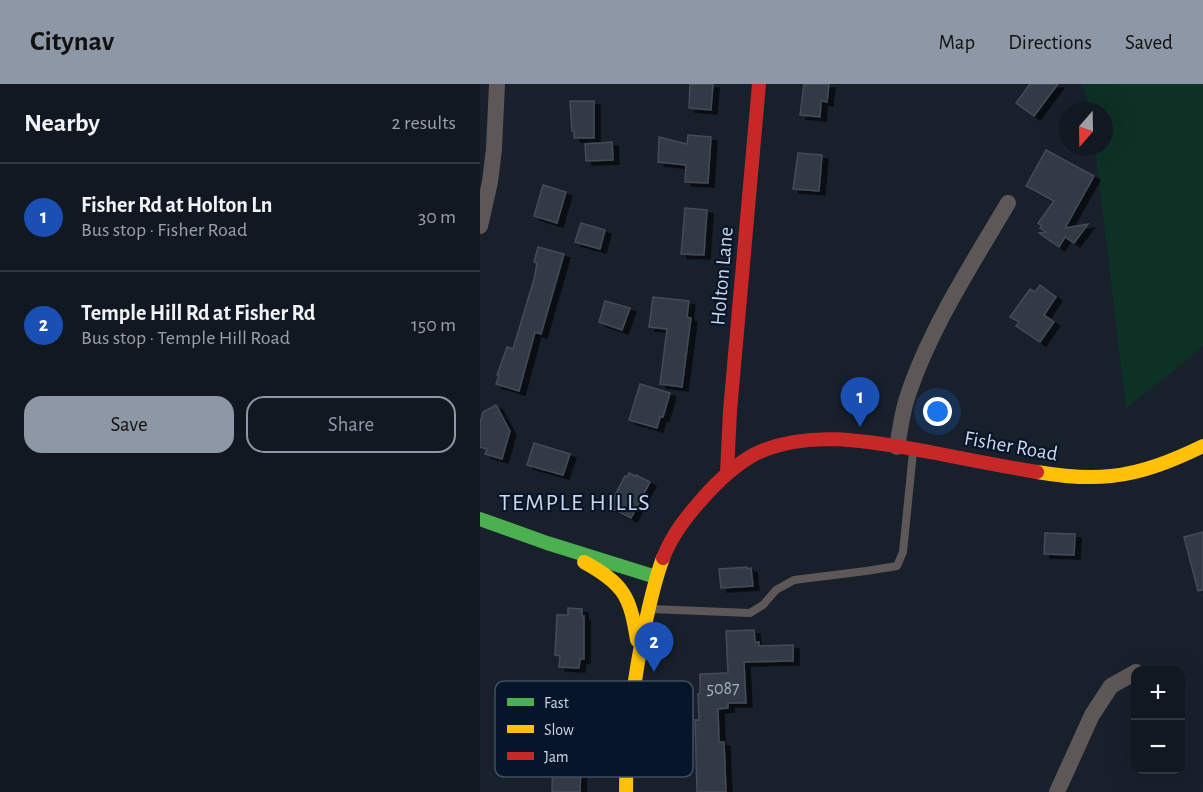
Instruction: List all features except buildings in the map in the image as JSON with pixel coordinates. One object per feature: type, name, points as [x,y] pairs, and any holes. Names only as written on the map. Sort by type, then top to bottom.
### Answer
[{"type":"street","points":[[480,226],[490,182],[487,148],[497,84]]},
{"type":"street","name":"Holton Lane","points":[[728,472],[730,411],[759,84]]},
{"type":"street","points":[[905,448],[906,400],[914,377],[937,327],[1008,203]]},
{"type":"street","name":"Fisher Road","points":[[639,652],[656,578],[667,548],[682,521],[728,472],[756,454],[772,448],[808,441],[841,440],[905,448],[1034,472],[1102,477],[1154,466],[1202,450]]},
{"type":"street","points":[[480,519],[656,578]]},
{"type":"street","points":[[548,543],[596,568],[625,595],[634,619],[639,652],[635,681]]},
{"type":"street","points":[[1057,792],[1092,716],[1111,686],[1131,674]]},
{"type":"lane","points":[[649,609],[750,613],[763,605],[776,590],[794,580],[897,566],[903,552],[905,448]]},
{"type":"green space","points":[[1082,84],[1203,84],[1203,346],[1126,408],[1096,156],[1113,156],[1113,102],[1088,102]]},
{"type":"traffic: fast","points":[[480,519],[547,543],[656,577]]},
{"type":"traffic: slow","points":[[1037,472],[1083,477],[1123,474],[1158,465],[1203,446]]},
{"type":"traffic: slow","points":[[635,681],[650,603],[663,558]]},
{"type":"traffic: slow","points":[[584,562],[608,577],[623,593],[631,612],[637,640]]},
{"type":"traffic: slow","points":[[626,777],[626,792]]},
{"type":"traffic: jam","points":[[727,472],[730,411],[759,84]]},
{"type":"traffic: jam","points":[[663,558],[680,526],[697,505],[734,468],[755,454],[797,441],[819,439],[864,441],[1037,472]]},
{"type":"place","name":"Fisher Rd at Holton Ln","points":[[860,427]]},
{"type":"place","name":"Temple Hill Rd at Fisher Rd","points":[[654,672]]},
{"type":"district","name":"TEMPLE HILLS","points":[[575,503]]}]
